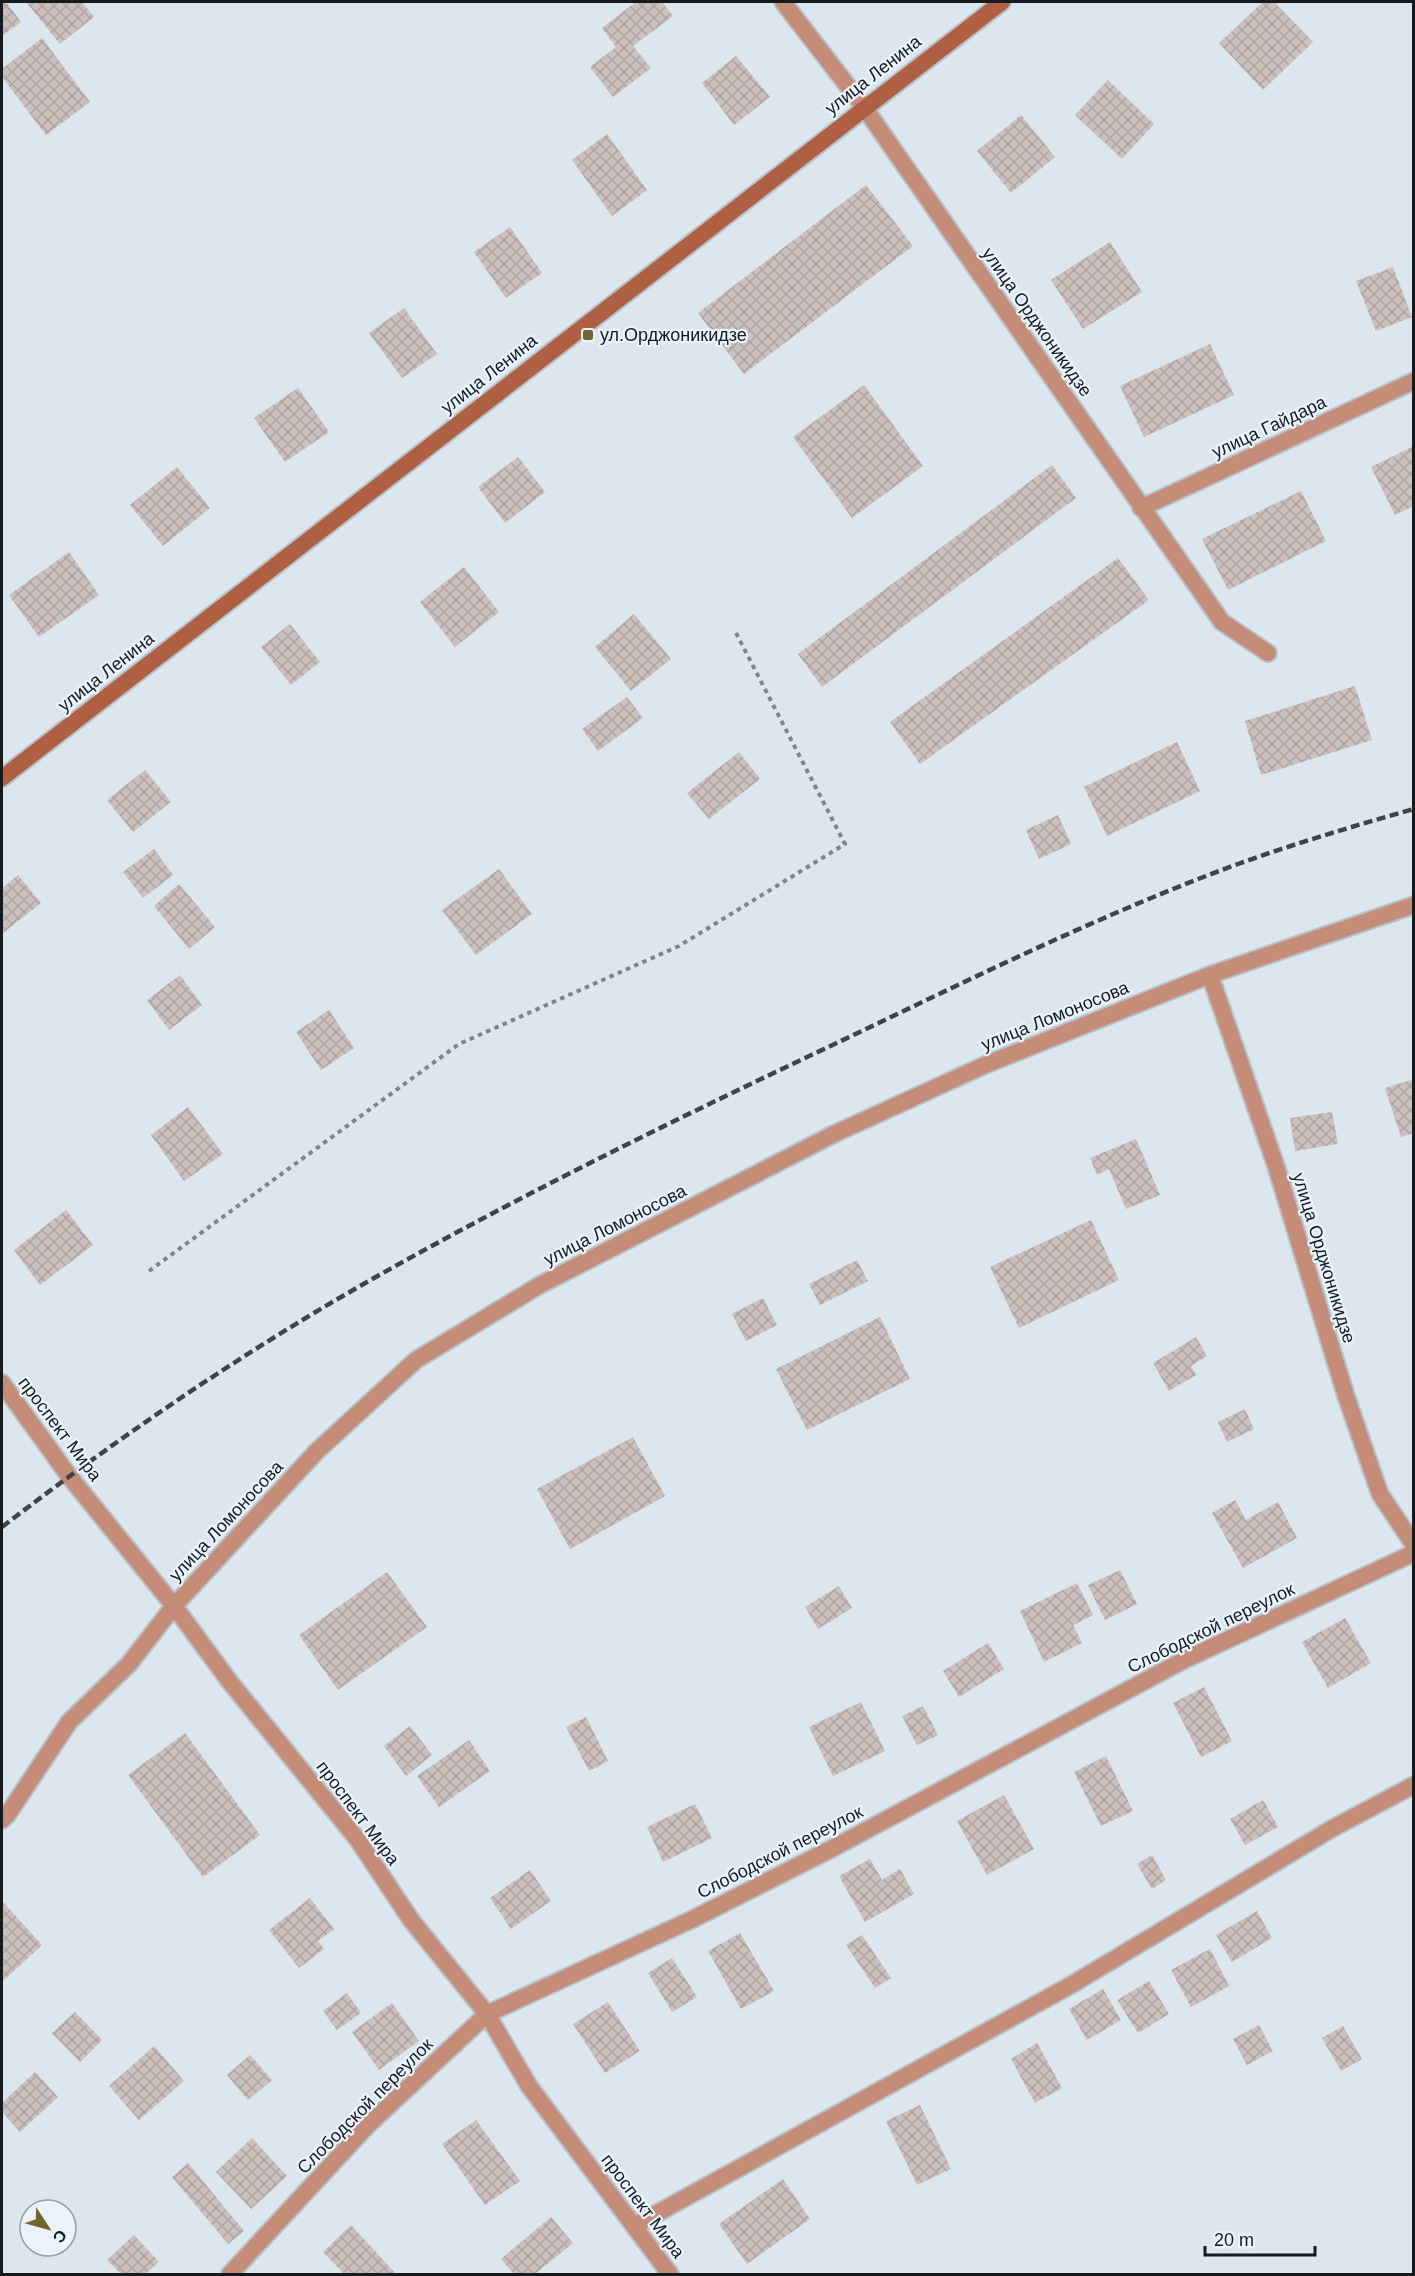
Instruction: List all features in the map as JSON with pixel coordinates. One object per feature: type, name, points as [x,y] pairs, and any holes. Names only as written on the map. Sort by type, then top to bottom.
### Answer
[{"type":"main road","name":"улица Ленина","points":[[2,778],[1002,2]]},
{"type":"street","name":"улица Орджоникидзе","points":[[783,2],[864,107],[1222,622],[1268,654]]},
{"type":"street","name":"улица Гайдара","points":[[1142,508],[1413,381]]},
{"type":"street","name":"улица Ломоносова","points":[[2,1820],[69,1722],[129,1664],[174,1606],[316,1452],[416,1360],[540,1285],[834,1134],[985,1065],[1210,975],[1413,904]]},
{"type":"street","name":"улица Орджоникидзе","points":[[1210,975],[1276,1166],[1346,1396],[1380,1494],[1413,1545]]},
{"type":"street","name":"проспект Мира","points":[[2,1383],[69,1476],[174,1606],[230,1682],[358,1840],[411,1920],[487,2014],[529,2086],[670,2274]]},
{"type":"street","name":"Слободской переулок","points":[[230,2274],[367,2126],[487,2014],[693,1919],[1184,1660],[1413,1553]]},
{"type":"street","points":[[634,2226],[1071,1985],[1333,1828],[1413,1785]]},
{"type":"path","points":[[149,1271],[459,1044],[679,946],[845,844],[736,633]]},
{"type":"building","points":[[2,2],[6,2],[21,22],[2,36]]},
{"type":"building","points":[[26,2],[82,2],[94,17],[60,44]]},
{"type":"building","points":[[636,2],[662,2],[673,16],[633,46],[651,68],[613,97],[590,67],[616,47],[602,28]]},
{"type":"building","points":[[1263,2],[1274,2],[1313,42],[1263,90],[1219,43]]},
{"type":"building","points":[[42,38],[90,102],[46,135],[2,77],[2,69]]},
{"type":"building","points":[[736,56],[770,97],[734,125],[702,83]]},
{"type":"building","points":[[1108,80],[1154,124],[1122,159],[1075,115]]},
{"type":"building","points":[[1021,115],[1055,157],[1011,193],[977,151]]},
{"type":"building","points":[[607,134],[647,190],[612,216],[572,160]]},
{"type":"building","points":[[866,185],[913,246],[744,374],[698,313]]},
{"type":"building","points":[[510,227],[542,273],[506,298],[474,252]]},
{"type":"building","points":[[1110,242],[1142,292],[1083,329],[1051,280]]},
{"type":"building","points":[[1393,267],[1412,317],[1376,331],[1356,281]]},
{"type":"building","points":[[404,308],[437,354],[402,378],[369,333]]},
{"type":"building","points":[[1210,344],[1234,395],[1144,437],[1120,386]]},
{"type":"building","points":[[864,385],[923,466],[852,518],[793,437]]},
{"type":"building","points":[[298,388],[329,432],[285,462],[254,418]]},
{"type":"building","points":[[1414,446],[1414,506],[1395,515],[1371,467]]},
{"type":"building","points":[[518,457],[545,492],[505,523],[478,487]]},
{"type":"building","points":[[1052,465],[1076,498],[822,687],[798,654]]},
{"type":"building","points":[[177,467],[210,508],[163,546],[130,505]]},
{"type":"building","points":[[1301,491],[1326,541],[1228,590],[1202,539]]},
{"type":"building","points":[[69,552],[99,595],[39,637],[9,595]]},
{"type":"building","points":[[1118,558],[1149,600],[920,764],[890,722]]},
{"type":"building","points":[[464,567],[499,612],[455,647],[420,602]]},
{"type":"building","points":[[634,614],[671,659],[631,691],[595,647]]},
{"type":"building","points":[[290,624],[320,662],[291,685],[261,647]]},
{"type":"building","points":[[1355,686],[1372,740],[1261,775],[1245,721]]},
{"type":"building","points":[[627,697],[643,718],[598,751],[582,729]]},
{"type":"building","points":[[1177,742],[1200,791],[1107,836],[1084,787]]},
{"type":"building","points":[[739,752],[760,779],[709,819],[687,793]]},
{"type":"building","points":[[145,770],[171,802],[133,832],[107,800]]},
{"type":"building","points":[[1058,815],[1071,844],[1039,859],[1026,830]]},
{"type":"building","points":[[154,849],[173,875],[143,898],[123,872]]},
{"type":"building","points":[[499,869],[532,914],[476,955],[442,910]]},
{"type":"building","points":[[18,875],[41,903],[2,934],[2,888]]},
{"type":"building","points":[[179,884],[215,927],[189,949],[154,906]]},
{"type":"building","points":[[180,975],[202,1005],[169,1030],[147,1000]]},
{"type":"building","points":[[329,1010],[354,1048],[321,1070],[296,1032]]},
{"type":"building","points":[[1414,1079],[1414,1133],[1401,1137],[1385,1088]]},
{"type":"building","points":[[188,1107],[223,1154],[184,1181],[151,1135]]},
{"type":"building","points":[[1332,1112],[1338,1144],[1295,1151],[1290,1118]]},
{"type":"building","points":[[1136,1139],[1160,1195],[1126,1209],[1109,1169],[1097,1175],[1090,1158]]},
{"type":"building","points":[[66,1210],[93,1245],[40,1285],[14,1250]]},
{"type":"building","points":[[1091,1220],[1119,1280],[1019,1328],[990,1267]]},
{"type":"building","points":[[857,1260],[868,1281],[820,1305],[809,1284]]},
{"type":"building","points":[[763,1298],[777,1325],[746,1341],[732,1314]]},
{"type":"building","points":[[880,1317],[910,1379],[807,1430],[776,1369]]},
{"type":"building","points":[[1196,1337],[1207,1356],[1191,1366],[1196,1375],[1169,1391],[1153,1363]]},
{"type":"building","points":[[1245,1409],[1254,1429],[1227,1442],[1218,1422]]},
{"type":"building","points":[[633,1437],[665,1496],[570,1549],[537,1489]]},
{"type":"building","points":[[1235,1500],[1246,1520],[1278,1502],[1297,1538],[1243,1568],[1212,1513]]},
{"type":"building","points":[[1120,1570],[1137,1604],[1105,1620],[1088,1585]]},
{"type":"building","points":[[387,1572],[427,1627],[338,1690],[299,1635]]},
{"type":"building","points":[[1077,1583],[1093,1615],[1073,1625],[1082,1643],[1044,1662],[1020,1611]]},
{"type":"building","points":[[839,1586],[852,1608],[818,1629],[805,1607]]},
{"type":"building","points":[[1345,1618],[1371,1663],[1328,1688],[1302,1642]]},
{"type":"building","points":[[988,1643],[1004,1669],[959,1697],[943,1671]]},
{"type":"building","points":[[1204,1687],[1232,1741],[1201,1757],[1173,1703]]},
{"type":"building","points":[[861,1702],[885,1751],[833,1776],[809,1727]]},
{"type":"building","points":[[923,1706],[938,1735],[917,1745],[902,1716]]},
{"type":"building","points":[[586,1717],[608,1761],[589,1771],[566,1727]]},
{"type":"building","points":[[410,1726],[432,1755],[406,1776],[384,1746]]},
{"type":"building","points":[[185,1733],[260,1835],[203,1877],[128,1775]]},
{"type":"building","points":[[469,1740],[490,1771],[439,1807],[417,1776]]},
{"type":"building","points":[[1106,1756],[1133,1811],[1101,1826],[1074,1772]]},
{"type":"building","points":[[1004,1795],[1034,1849],[987,1875],[957,1821]]},
{"type":"building","points":[[1263,1800],[1278,1827],[1245,1845],[1230,1819]]},
{"type":"building","points":[[695,1804],[712,1838],[663,1862],[647,1827]]},
{"type":"building","points":[[1152,1855],[1166,1880],[1152,1889],[1137,1864]]},
{"type":"building","points":[[870,1859],[882,1880],[900,1869],[914,1894],[865,1922],[839,1876]]},
{"type":"building","points":[[530,1870],[551,1901],[511,1929],[490,1898]]},
{"type":"building","points":[[310,1898],[334,1929],[318,1941],[324,1949],[299,1968],[269,1930]]},
{"type":"building","points":[[2,1901],[42,1945],[2,1982]]},
{"type":"building","points":[[1257,1911],[1272,1938],[1232,1962],[1216,1935]]},
{"type":"building","points":[[740,1933],[774,1991],[741,2009],[708,1951]]},
{"type":"building","points":[[862,1935],[891,1978],[875,1988],[846,1945]]},
{"type":"building","points":[[1210,1949],[1229,1986],[1191,2007],[1171,1970]]},
{"type":"building","points":[[672,1958],[697,1997],[672,2012],[648,1973]]},
{"type":"building","points":[[1149,1981],[1169,2014],[1138,2033],[1117,2000]]},
{"type":"building","points":[[1103,1989],[1121,2020],[1087,2040],[1069,2009]]},
{"type":"building","points":[[347,1993],[361,2013],[337,2030],[323,2011]]},
{"type":"building","points":[[608,2002],[640,2051],[605,2073],[573,2024]]},
{"type":"building","points":[[392,2003],[419,2041],[379,2070],[352,2032]]},
{"type":"building","points":[[75,2012],[102,2040],[80,2062],[52,2033]]},
{"type":"building","points":[[1259,2025],[1273,2051],[1247,2065],[1233,2039]]},
{"type":"building","points":[[1343,2026],[1362,2059],[1341,2071],[1322,2038]]},
{"type":"building","points":[[1037,2043],[1062,2088],[1035,2103],[1011,2059]]},
{"type":"building","points":[[154,2046],[184,2081],[139,2120],[109,2086]]},
{"type":"building","points":[[250,2055],[272,2080],[248,2100],[227,2075]]},
{"type":"building","points":[[35,2072],[58,2097],[20,2132],[2,2112],[2,2103]]},
{"type":"building","points":[[920,2105],[951,2169],[917,2185],[886,2121]]},
{"type":"building","points":[[476,2120],[520,2181],[485,2205],[442,2144]]},
{"type":"building","points":[[252,2138],[287,2176],[251,2209],[216,2172]]},
{"type":"building","points":[[188,2163],[244,2231],[228,2244],[172,2177]]},
{"type":"building","points":[[783,2179],[810,2219],[747,2264],[719,2224]]},
{"type":"building","points":[[551,2217],[573,2243],[535,2274],[514,2274],[501,2259]]},
{"type":"building","points":[[351,2225],[396,2274],[344,2274],[323,2252]]},
{"type":"building","points":[[134,2235],[159,2262],[145,2274],[121,2274],[107,2260]]},
{"type":"railway","points":[[2,1527],[90,1461],[180,1398],[272,1339],[423,1251],[592,1162],[976,976],[1132,906],[1260,856],[1414,809]]},
{"type":"place","name":"ул.Орджоникидзе","points":[[588,335]]}]
